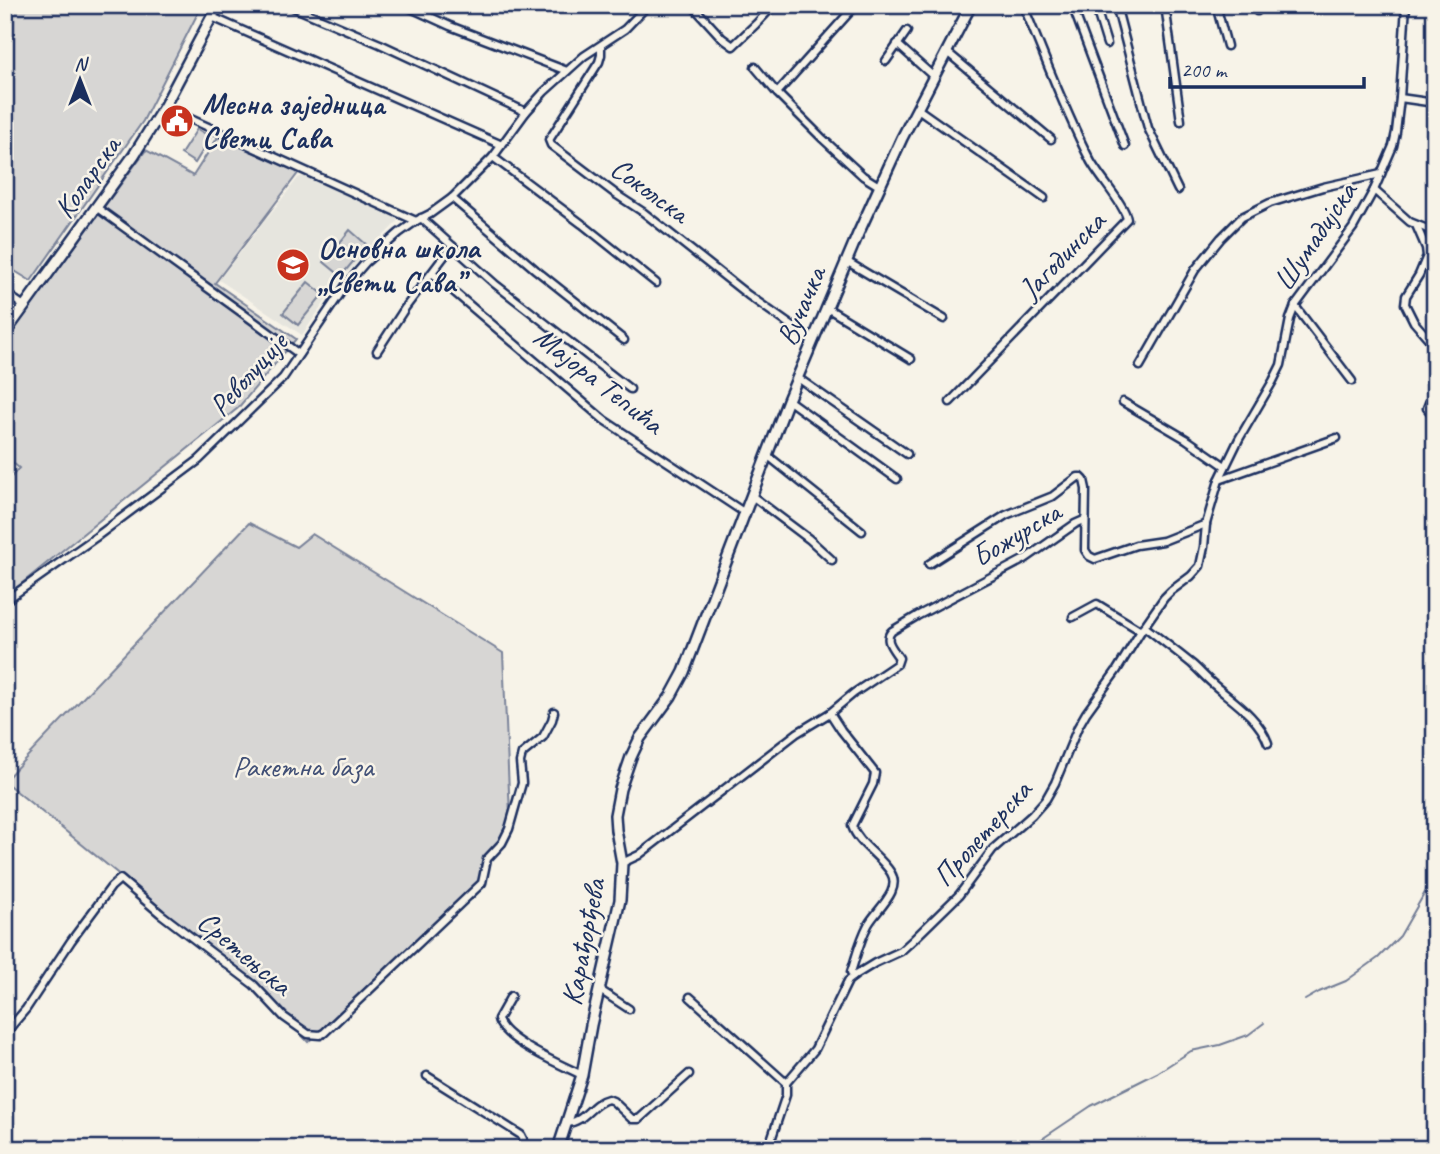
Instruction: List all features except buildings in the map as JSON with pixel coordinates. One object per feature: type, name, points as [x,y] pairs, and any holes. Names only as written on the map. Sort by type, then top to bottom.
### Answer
[{"type":"street","name":"Коларска","points":[[5,333],[134,155],[164,107],[218,5]]},
{"type":"street","points":[[288,5],[380,44],[526,112]]},
{"type":"street","points":[[404,5],[450,26],[567,71]]},
{"type":"street","name":"Револуције","points":[[5,601],[199,460],[283,378],[346,285],[377,252],[418,219],[452,198],[493,157],[544,92],[584,56],[625,29],[648,5]]},
{"type":"street","points":[[692,5],[731,46],[774,5]]},
{"type":"street","points":[[777,93],[856,5]]},
{"type":"street","name":"Вучачка","points":[[699,635],[788,400],[846,261],[879,186],[971,5]]},
{"type":"street","name":"Јагодинска","points":[[950,402],[1127,219],[1125,210],[1090,160],[1023,5]]},
{"type":"street","points":[[1072,5],[1125,146]]},
{"type":"street","points":[[1095,5],[1107,44]]},
{"type":"street","points":[[1116,5],[1149,128],[1178,190]]},
{"type":"street","points":[[1165,5],[1181,121]]},
{"type":"street","points":[[1216,5],[1227,46]]},
{"type":"street","name":"Шумадијска","points":[[1219,480],[1281,365],[1295,306],[1353,228],[1374,190],[1393,146],[1400,98],[1406,5]]},
{"type":"street","points":[[212,17],[502,145]]},
{"type":"street","points":[[886,61],[907,31]]},
{"type":"street","points":[[897,44],[934,77]]},
{"type":"street","name":"Соколска","points":[[601,46],[599,62],[554,131],[549,140],[550,144],[643,212],[748,295],[813,341]]},
{"type":"street","points":[[947,52],[1051,139]]},
{"type":"street","points":[[755,67],[777,93],[863,176],[879,186]]},
{"type":"street","points":[[1400,98],[1435,103]]},
{"type":"street","points":[[164,107],[418,219],[495,284],[630,389]]},
{"type":"street","points":[[918,109],[1044,198]]},
{"type":"street","points":[[493,157],[656,283]]},
{"type":"street","points":[[1140,366],[1195,270],[1241,217],[1270,203],[1381,174]]},
{"type":"street","points":[[1374,190],[1404,218],[1435,232]]},
{"type":"street","points":[[452,198],[536,271],[624,340]]},
{"type":"street","points":[[96,207],[299,354]]},
{"type":"street","points":[[1416,225],[1427,256],[1406,296],[1405,304],[1410,316],[1435,346]]},
{"type":"street","points":[[377,351],[405,308],[452,246]]},
{"type":"street","points":[[846,261],[944,319]]},
{"type":"street","name":"Мајора Тепића","points":[[432,273],[604,419],[745,513]]},
{"type":"street","points":[[5,293],[24,306]]},
{"type":"street","points":[[1295,306],[1352,381]]},
{"type":"street","points":[[827,307],[911,359]]},
{"type":"street","points":[[798,377],[907,454]]},
{"type":"street","points":[[1435,399],[1427,408],[1435,417]]},
{"type":"street","points":[[788,400],[897,479]]},
{"type":"street","points":[[1123,402],[1186,439],[1225,466]]},
{"type":"street","points":[[1219,480],[1337,438]]},
{"type":"street","points":[[767,455],[862,531]]},
{"type":"street","name":"Божурска","points":[[830,713],[899,661],[900,658],[889,641],[889,634],[917,616],[1025,559],[1084,520],[1084,480],[1078,477],[1054,496],[1006,515],[929,564]]},
{"type":"street","name":"Пролетерска","points":[[768,1149],[786,1096],[786,1083],[815,1049],[845,986],[853,977],[901,951],[913,940],[959,895],[993,849],[1032,815],[1045,799],[1055,783],[1082,720],[1143,628],[1171,591],[1200,566],[1205,547],[1206,524],[1219,480]]},
{"type":"street","points":[[752,496],[832,560]]},
{"type":"street","points":[[1084,520],[1085,550],[1095,559],[1136,545],[1163,541],[1206,524]]},
{"type":"street","points":[[1073,617],[1097,604],[1143,628],[1225,693],[1256,723],[1268,743]]},
{"type":"street","name":"Карађорђева","points":[[558,1149],[582,1075],[620,900],[622,863],[615,814],[620,789],[627,767],[646,728],[678,685],[699,635]]},
{"type":"street","name":"Сретењска","points":[[5,1035],[118,879],[123,880],[161,914],[254,985],[284,1017],[308,1034],[320,1035],[327,1031],[482,883],[487,859],[502,843],[509,829],[522,783],[522,754],[543,737],[554,712]]},
{"type":"street","points":[[622,863],[646,849],[797,733],[830,713],[875,773],[873,783],[852,826],[857,836],[888,869],[894,881],[887,899],[869,924],[851,972],[853,977]]},
{"type":"street","points":[[600,990],[629,1009]]},
{"type":"street","points":[[511,996],[498,1019],[501,1027],[523,1045],[582,1075]]},
{"type":"street","points":[[691,997],[786,1083]]},
{"type":"street","points":[[567,1123],[579,1121],[598,1103],[608,1099],[632,1119],[639,1119],[689,1074]]},
{"type":"street","points":[[428,1076],[521,1135],[521,1149]]},
{"type":"shaded area","name":"Основна школа „Свети Сава”","points":[[306,175],[396,215],[397,222],[340,280],[302,335],[219,280],[298,178]]},
{"type":"green space","points":[[5,5],[202,5],[143,121],[31,281],[5,265]]},
{"type":"green space","points":[[197,129],[211,137],[195,163],[181,154]]},
{"type":"green space","points":[[218,137],[299,172],[215,283],[296,339],[238,408],[5,597],[5,484],[19,468],[5,456],[5,341],[146,150],[193,176]]},
{"type":"green space","points":[[350,230],[367,245],[341,276],[324,262]]},
{"type":"green space","points":[[308,282],[323,294],[298,325],[283,313]]},
{"type":"green space","name":"Ракетна база","points":[[249,523],[296,547],[312,534],[503,653],[510,815],[501,839],[484,857],[479,881],[308,1042],[254,984],[5,782]]},
{"type":"waterway","points":[[1305,1000],[1346,981],[1378,958],[1400,936],[1435,875]]},
{"type":"waterway","points":[[1027,1149],[1091,1106],[1157,1073],[1191,1051],[1248,1035],[1264,1023]]},
{"type":"place","name":"Месна заједница Свети Сава","points":[[177,121]]},
{"type":"place","name":"Основна школа „Свети Сава”","points":[[293,265]]}]
